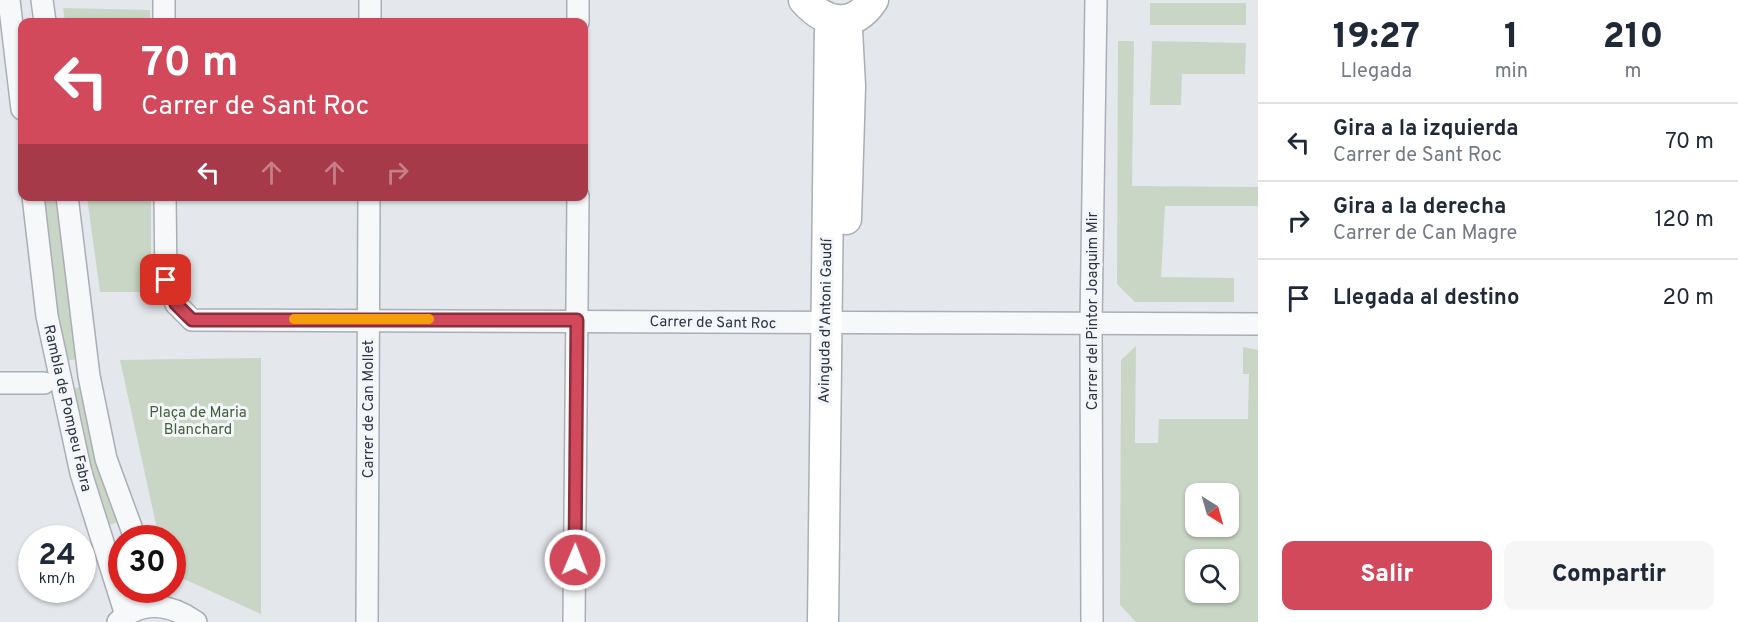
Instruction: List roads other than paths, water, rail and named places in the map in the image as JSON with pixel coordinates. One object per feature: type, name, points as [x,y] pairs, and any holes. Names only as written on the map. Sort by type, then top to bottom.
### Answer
[{"type":"street","points":[[9,0],[18,75]]},
{"type":"street","points":[[42,0],[44,18]]},
{"type":"street","points":[[164,0],[164,18]]},
{"type":"street","points":[[370,0],[370,18]]},
{"type":"street","points":[[578,0],[578,18]]},
{"type":"street","points":[[804,0],[838,21],[869,6],[873,0]]},
{"type":"street","name":"Carrer del Pintor Joaquim Mir","points":[[1092,622],[1091,324],[1096,0]]},
{"type":"street","name":"Avinguda d'Antoni Gaudí","points":[[823,622],[833,322],[838,21]]},
{"type":"street","name":"Rambla de Pompeu Fabra","points":[[34,201],[47,316],[81,473],[122,618]]},
{"type":"street","name":"Rambla de Pompeu Fabra","points":[[67,201],[89,376],[106,459],[130,525]]},
{"type":"street","name":"Carrer de Sant Roc","points":[[165,201],[166,280],[176,304],[192,320],[1258,324]]},
{"type":"street","name":"Carrer de Can Mollet","points":[[367,622],[369,201]]},
{"type":"street","points":[[574,622],[578,201]]},
{"type":"street","name":"Avinguda d'Antoni Gaudí","points":[[833,322],[842,622]]},
{"type":"street","points":[[0,383],[44,383]]},
{"type":"street","points":[[122,618],[148,603]]},
{"type":"street","points":[[167,603],[196,622]]},
{"type":"park label","name":"Plaça de Maria Blanchard","points":[[198,420]]}]
